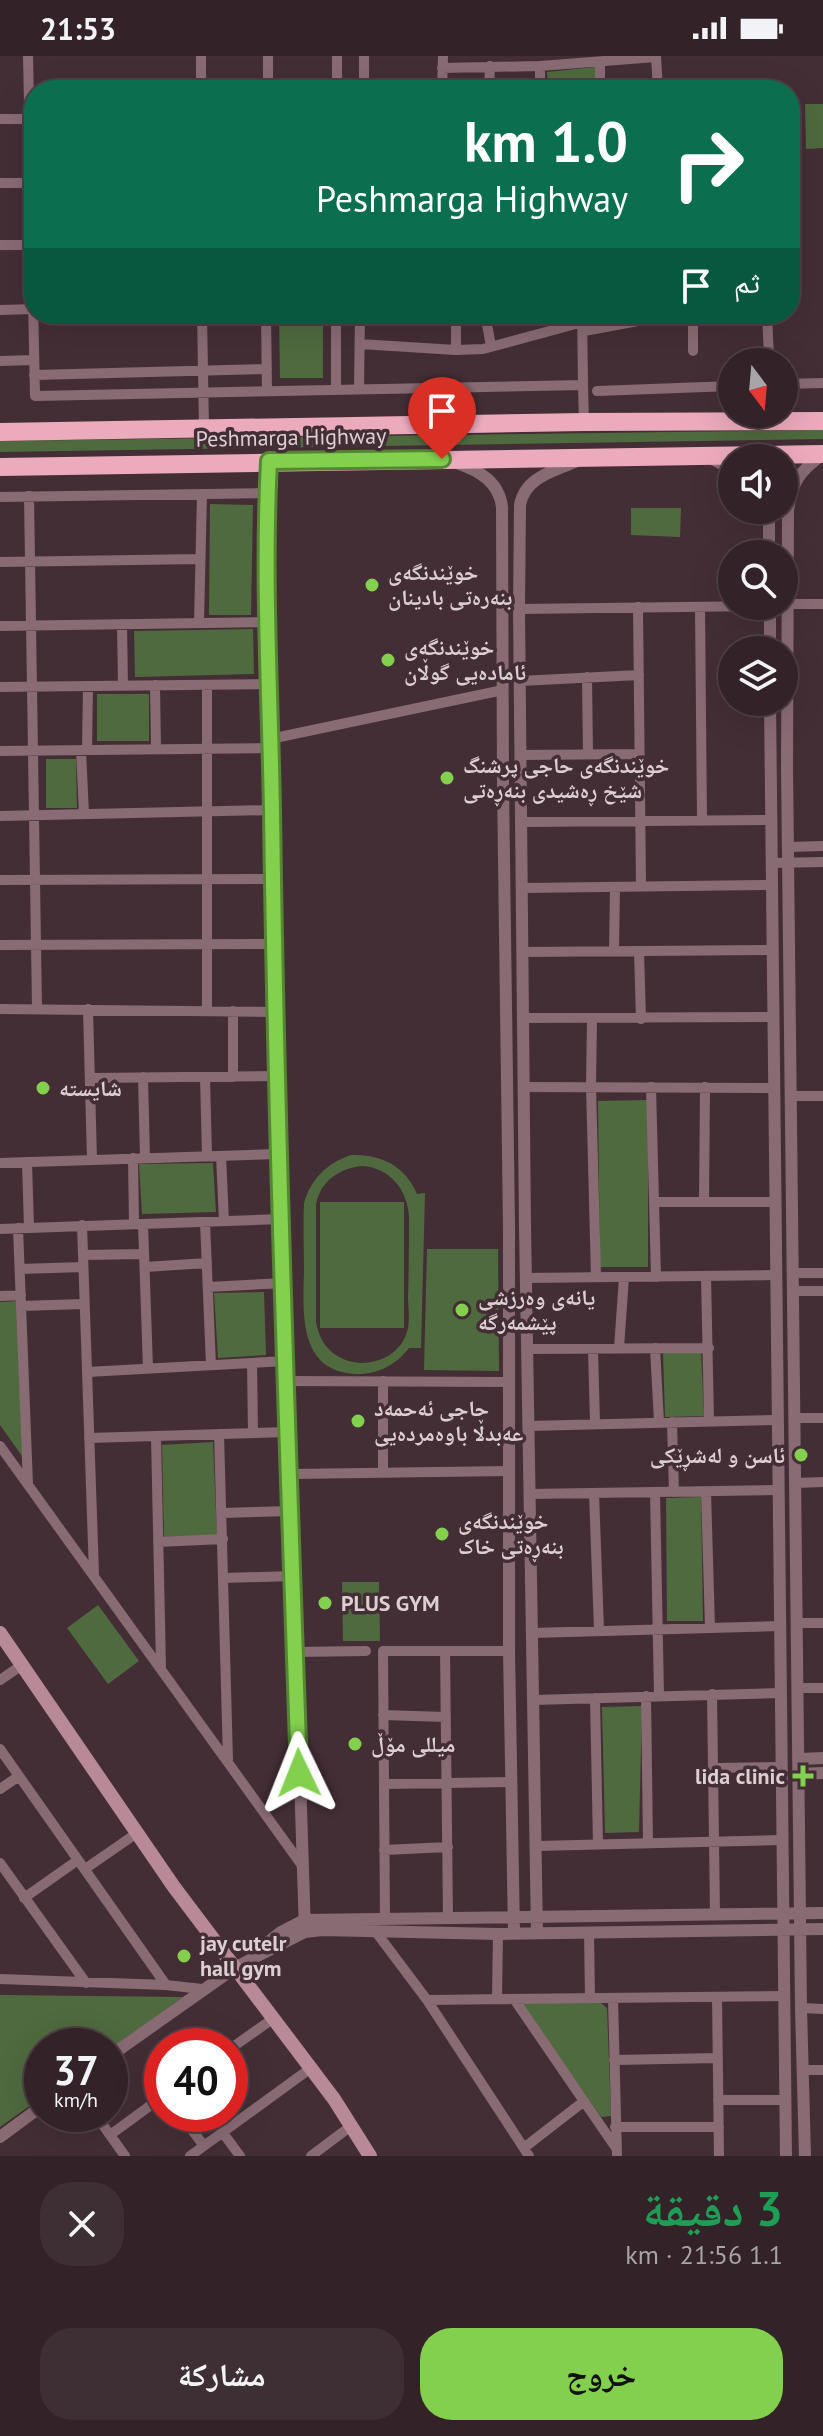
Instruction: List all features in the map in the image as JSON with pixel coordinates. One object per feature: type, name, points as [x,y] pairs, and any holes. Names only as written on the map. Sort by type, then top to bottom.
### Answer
[{"type":"highway","name":"Peshmarga Highway","points":[[0,432],[823,421]]},
{"type":"highway","name":"Peshmarga Highway","points":[[0,467],[823,454]]},
{"type":"main road","points":[[0,1633],[174,1887],[242,1963],[274,2018],[370,2156]]},
{"type":"street","points":[[28,56],[30,80]]},
{"type":"street","points":[[201,56],[201,80]]},
{"type":"street","points":[[268,56],[268,80]]},
{"type":"street","points":[[337,56],[337,80]]},
{"type":"street","points":[[364,56],[364,80]]},
{"type":"street","points":[[442,62],[490,66],[510,61],[540,66],[656,56],[657,80]]},
{"type":"street","points":[[602,80],[606,60]]},
{"type":"street","points":[[489,80],[490,66]]},
{"type":"street","points":[[540,66],[540,80]]},
{"type":"street","points":[[0,119],[24,119]]},
{"type":"street","points":[[0,183],[24,183]]},
{"type":"street","points":[[0,245],[24,245]]},
{"type":"street","points":[[0,310],[24,310]]},
{"type":"street","points":[[33,324],[35,396],[583,385]]},
{"type":"street","points":[[202,324],[204,428]]},
{"type":"street","points":[[266,324],[267,391]]},
{"type":"street","points":[[336,324],[336,390]]},
{"type":"street","points":[[359,389],[360,324]]},
{"type":"street","points":[[456,324],[456,350]]},
{"type":"street","points":[[487,324],[491,346]]},
{"type":"street","points":[[360,344],[483,349],[575,324]]},
{"type":"street","points":[[583,324],[584,422]]},
{"type":"street","points":[[693,324],[693,351]]},
{"type":"street","points":[[767,324],[769,348]]},
{"type":"street","points":[[0,361],[34,360]]},
{"type":"street","points":[[34,375],[267,369]]},
{"type":"street","points":[[133,372],[133,394]]},
{"type":"street","points":[[798,384],[823,383]]},
{"type":"street","points":[[597,391],[718,387]]},
{"type":"street","points":[[788,540],[791,492],[799,474],[823,454]]},
{"type":"street","points":[[706,456],[718,462]]},
{"type":"street","points":[[537,1933],[525,1226],[520,505],[524,490],[542,476],[584,458]]},
{"type":"street","points":[[442,459],[478,472],[496,488],[502,507],[509,1226],[509,1651],[514,1933]]},
{"type":"street","points":[[269,461],[266,622],[273,944],[305,1926]]},
{"type":"street","points":[[0,497],[267,493]]},
{"type":"street","points":[[199,623],[202,494]]},
{"type":"street","points":[[29,496],[37,1008]]},
{"type":"street","points":[[0,562],[200,559]]},
{"type":"street","points":[[502,564],[519,564]]},
{"type":"street","points":[[798,604],[823,604]]},
{"type":"street","points":[[638,607],[641,886]]},
{"type":"street","points":[[700,607],[702,820]]},
{"type":"street","points":[[519,609],[718,607]]},
{"type":"street","points":[[789,620],[788,863],[805,2156]]},
{"type":"street","points":[[0,626],[266,622]]},
{"type":"street","points":[[122,624],[123,686]]},
{"type":"street","points":[[520,681],[639,675]]},
{"type":"street","points":[[587,677],[588,754]]},
{"type":"street","points":[[0,687],[269,684]]},
{"type":"street","points":[[155,685],[156,748]]},
{"type":"street","points":[[207,685],[207,1010]]},
{"type":"street","points":[[84,814],[88,686]]},
{"type":"street","points":[[0,751],[270,744],[503,690]]},
{"type":"street","points":[[770,716],[786,2156]]},
{"type":"street","points":[[770,738],[787,738]]},
{"type":"street","points":[[521,755],[639,754]]},
{"type":"street","points":[[503,786],[521,786]]},
{"type":"street","points":[[0,816],[272,810]]},
{"type":"street","points":[[522,822],[771,820]]},
{"type":"street","points":[[788,847],[823,846]]},
{"type":"street","points":[[771,863],[823,862]]},
{"type":"street","points":[[0,880],[272,879]]},
{"type":"street","points":[[523,888],[772,885]]},
{"type":"street","points":[[614,951],[615,887]]},
{"type":"street","points":[[0,945],[273,944]]},
{"type":"street","points":[[523,952],[772,950]]},
{"type":"street","points":[[639,951],[641,1019]]},
{"type":"street","points":[[506,983],[523,983]]},
{"type":"street","points":[[0,1009],[276,1012]]},
{"type":"street","points":[[88,1009],[92,1160]]},
{"type":"street","points":[[233,1011],[233,1077]]},
{"type":"street","points":[[523,1018],[773,1017]]},
{"type":"street","points":[[592,1019],[596,1277]]},
{"type":"street","points":[[90,1078],[278,1076]]},
{"type":"street","points":[[143,1077],[145,1158]]},
{"type":"street","points":[[205,1077],[207,1156]]},
{"type":"street","points":[[525,1087],[773,1088]]},
{"type":"street","points":[[651,1087],[656,1277]]},
{"type":"street","points":[[704,1202],[705,1087]]},
{"type":"street","points":[[791,1096],[823,1096]]},
{"type":"street","points":[[0,1163],[279,1154]]},
{"type":"street","points":[[221,1156],[224,1221]]},
{"type":"street","points":[[133,1158],[145,1267],[148,1368]]},
{"type":"street","points":[[27,1162],[20,1269],[28,1485]]},
{"type":"street","points":[[654,1202],[775,1202]]},
{"type":"street","points":[[0,1229],[282,1219]]},
{"type":"street","points":[[205,1222],[211,1365]]},
{"type":"street","points":[[82,1225],[94,1574]]},
{"type":"street","points":[[509,1226],[525,1226]]},
{"type":"street","points":[[20,1269],[144,1254]]},
{"type":"street","points":[[145,1267],[207,1263]]},
{"type":"street","points":[[794,1273],[823,1273]]},
{"type":"street","points":[[526,1278],[775,1275]]},
{"type":"street","points":[[706,1276],[709,1421]]},
{"type":"street","points":[[619,1348],[624,1277]]},
{"type":"street","points":[[208,1287],[284,1283]]},
{"type":"street","points":[[794,1291],[823,1291]]},
{"type":"street","points":[[0,1296],[21,1301],[84,1304]]},
{"type":"street","points":[[655,1348],[659,1422]]},
{"type":"street","points":[[527,1349],[709,1348]]},
{"type":"street","points":[[593,1349],[595,1423]]},
{"type":"street","points":[[87,1372],[286,1361]]},
{"type":"street","points":[[252,1363],[253,1433]]},
{"type":"street","points":[[287,1381],[509,1382]]},
{"type":"street","points":[[383,1381],[383,1473]]},
{"type":"street","points":[[794,1418],[823,1418]]},
{"type":"street","points":[[528,1426],[777,1420]]},
{"type":"street","points":[[672,1422],[674,1492]]},
{"type":"street","points":[[89,1438],[288,1432]]},
{"type":"street","points":[[219,1434],[228,1762]]},
{"type":"street","points":[[156,1437],[161,1668]]},
{"type":"street","points":[[0,1446],[301,1864]]},
{"type":"street","points":[[290,1474],[509,1471]]},
{"type":"street","points":[[795,1483],[823,1482]]},
{"type":"street","points":[[529,1494],[778,1490]]},
{"type":"street","points":[[706,1491],[710,1628]]},
{"type":"street","points":[[655,1492],[659,1695]]},
{"type":"street","points":[[594,1493],[599,1630]]},
{"type":"street","points":[[222,1513],[291,1511]]},
{"type":"street","points":[[510,1518],[529,1517]]},
{"type":"street","points":[[158,1542],[223,1539]]},
{"type":"street","points":[[224,1578],[293,1576]]},
{"type":"street","points":[[779,1584],[796,1584]]},
{"type":"street","points":[[797,1623],[823,1623]]},
{"type":"street","points":[[532,1633],[780,1626]]},
{"type":"street","points":[[295,1652],[366,1651]]},
{"type":"street","points":[[385,1919],[383,1651],[509,1651]]},
{"type":"street","points":[[445,1651],[448,1918]]},
{"type":"street","points":[[0,1680],[22,1665]]},
{"type":"street","points":[[797,1688],[823,1688]]},
{"type":"street","points":[[533,1700],[781,1693]]},
{"type":"street","points":[[712,1694],[715,1913]]},
{"type":"street","points":[[646,1696],[648,1843]]},
{"type":"street","points":[[595,1698],[598,1844]]},
{"type":"street","points":[[383,1715],[446,1717]]},
{"type":"street","points":[[0,1749],[166,1985]]},
{"type":"street","points":[[800,1759],[823,1758]]},
{"type":"street","points":[[713,1768],[781,1767]]},
{"type":"street","points":[[800,1774],[823,1773]]},
{"type":"street","points":[[0,1789],[19,1776]]},
{"type":"street","points":[[384,1784],[511,1782]]},
{"type":"street","points":[[85,1869],[137,1833]]},
{"type":"street","points":[[536,1846],[783,1840]]},
{"type":"street","points":[[384,1850],[448,1847]]},
{"type":"street","points":[[24,1898],[78,1860]]},
{"type":"street","points":[[1,1867],[86,1983]]},
{"type":"street","points":[[128,2043],[202,1989],[305,1926],[385,1919],[823,1913]]},
{"type":"street","points":[[305,1926],[322,1930],[498,1934],[823,1929]]},
{"type":"street","points":[[376,1932],[427,2000],[527,2151],[583,2102]]},
{"type":"street","points":[[589,1932],[590,1998]]},
{"type":"street","points":[[497,1999],[498,1934]]},
{"type":"street","points":[[1,1978],[202,1989]]},
{"type":"street","points":[[427,2000],[785,1996]]},
{"type":"street","points":[[717,1997],[719,2156]]},
{"type":"street","points":[[613,1998],[616,2152]]},
{"type":"street","points":[[514,1999],[616,2152]]},
{"type":"street","points":[[801,2008],[823,2009]]},
{"type":"street","points":[[248,2036],[274,2018]]},
{"type":"street","points":[[614,2060],[718,2058]]},
{"type":"street","points":[[190,2156],[311,2068]]},
{"type":"street","points":[[802,2070],[823,2070]]},
{"type":"street","points":[[718,2100],[786,2100]]},
{"type":"street","points":[[110,2135],[144,2110]]},
{"type":"street","points":[[0,2137],[24,2119]]},
{"type":"street","points":[[311,2156],[351,2126]]},
{"type":"street","points":[[615,2127],[719,2127]]},
{"type":"street","points":[[108,2132],[125,2156]]},
{"type":"street","points":[[194,2132],[204,2146]]},
{"type":"street","points":[[223,2133],[240,2156]]},
{"type":"green space","points":[[595,67],[595,80],[547,80],[547,72]]},
{"type":"green space","points":[[805,104],[823,104],[823,148],[806,149]]},
{"type":"green space","points":[[279,324],[323,324],[323,378],[280,378]]},
{"type":"green space","points":[[823,430],[823,439],[0,452],[0,441]]},
{"type":"green space","points":[[210,504],[253,505],[251,615],[209,615]]},
{"type":"green space","points":[[631,508],[681,508],[680,537],[631,535]]},
{"type":"green space","points":[[253,629],[254,674],[135,677],[134,631]]},
{"type":"green space","points":[[97,694],[149,694],[149,741],[97,741]]},
{"type":"green space","points":[[46,759],[76,759],[77,808],[46,808]]},
{"type":"green space","points":[[648,1100],[648,1267],[600,1267],[598,1101]]},
{"type":"green space","points":[[362,1155],[381,1159],[406,1176],[417,1194],[425,1193],[421,1348],[409,1348],[385,1368],[363,1374],[336,1370],[323,1362],[314,1351],[305,1321],[304,1203],[316,1179],[327,1167],[342,1158]],"holes":[[[354,1167],[372,1168],[395,1182],[408,1206],[409,1320],[402,1343],[391,1354],[377,1361],[362,1363],[333,1353],[322,1340],[316,1322],[316,1205],[322,1189],[332,1177]]]},
{"type":"green space","points":[[213,1163],[216,1212],[142,1214],[139,1164]]},
{"type":"green space","points":[[320,1202],[404,1202],[404,1328],[320,1328]]},
{"type":"green space","name":"یانەی وەرزشی پێشمەرگە","points":[[427,1249],[498,1249],[499,1371],[424,1370]]},
{"type":"green space","points":[[264,1292],[266,1355],[218,1358],[214,1293]]},
{"type":"green space","points":[[17,1301],[22,1456],[0,1425],[0,1302]]},
{"type":"green space","points":[[701,1352],[704,1416],[665,1417],[663,1353]]},
{"type":"green space","points":[[213,1442],[217,1535],[164,1537],[162,1445]]},
{"type":"green space","points":[[701,1497],[703,1621],[667,1621],[666,1498]]},
{"type":"green space","points":[[342,1582],[379,1582],[380,1641],[343,1641]]},
{"type":"green space","points":[[98,1605],[139,1661],[108,1684],[67,1628]]},
{"type":"green space","points":[[642,1706],[639,1832],[605,1833],[602,1707]]},
{"type":"green space","points":[[0,1995],[183,1997],[128,2036],[128,2028],[24,2028],[24,2110],[0,2127]]},
{"type":"green space","points":[[521,2003],[601,2003],[607,2008],[611,2116],[601,2117]]},
{"type":"place","name":"خوێندنگەی بنەرەتی بادینان","points":[[372,585]]},
{"type":"place","name":"خوێندنگەی ئامادەیی گوڵان","points":[[388,660]]},
{"type":"place","name":"خوێندنگەی حاجی پرشنگ شێخ ڕەشیدی بنەڕەتی","points":[[447,778]]},
{"type":"place","name":"شایستە","points":[[43,1088]]},
{"type":"place","name":"یانەی وەرزشی پێشمەرگە","points":[[462,1310]]},
{"type":"place","name":"حاجی ئەحمەد عەبدڵا باوەمردەیی","points":[[358,1421]]},
{"type":"place","name":"ئاسن و لەشڕێکی","points":[[801,1455]]},
{"type":"place","name":"خوێندنگەی بنەڕەتی خاک","points":[[442,1534]]},
{"type":"place","name":"PLUS GYM","points":[[325,1603]]},
{"type":"place","name":"میللی مۆڵ","points":[[355,1744]]},
{"type":"place","name":"lida clinic","points":[[803,1776]]},
{"type":"place","name":"jay cutelr hall gym","points":[[184,1956]]},
{"type":"route","points":[[299,1773],[273,944],[266,622],[269,461],[442,459]]}]
